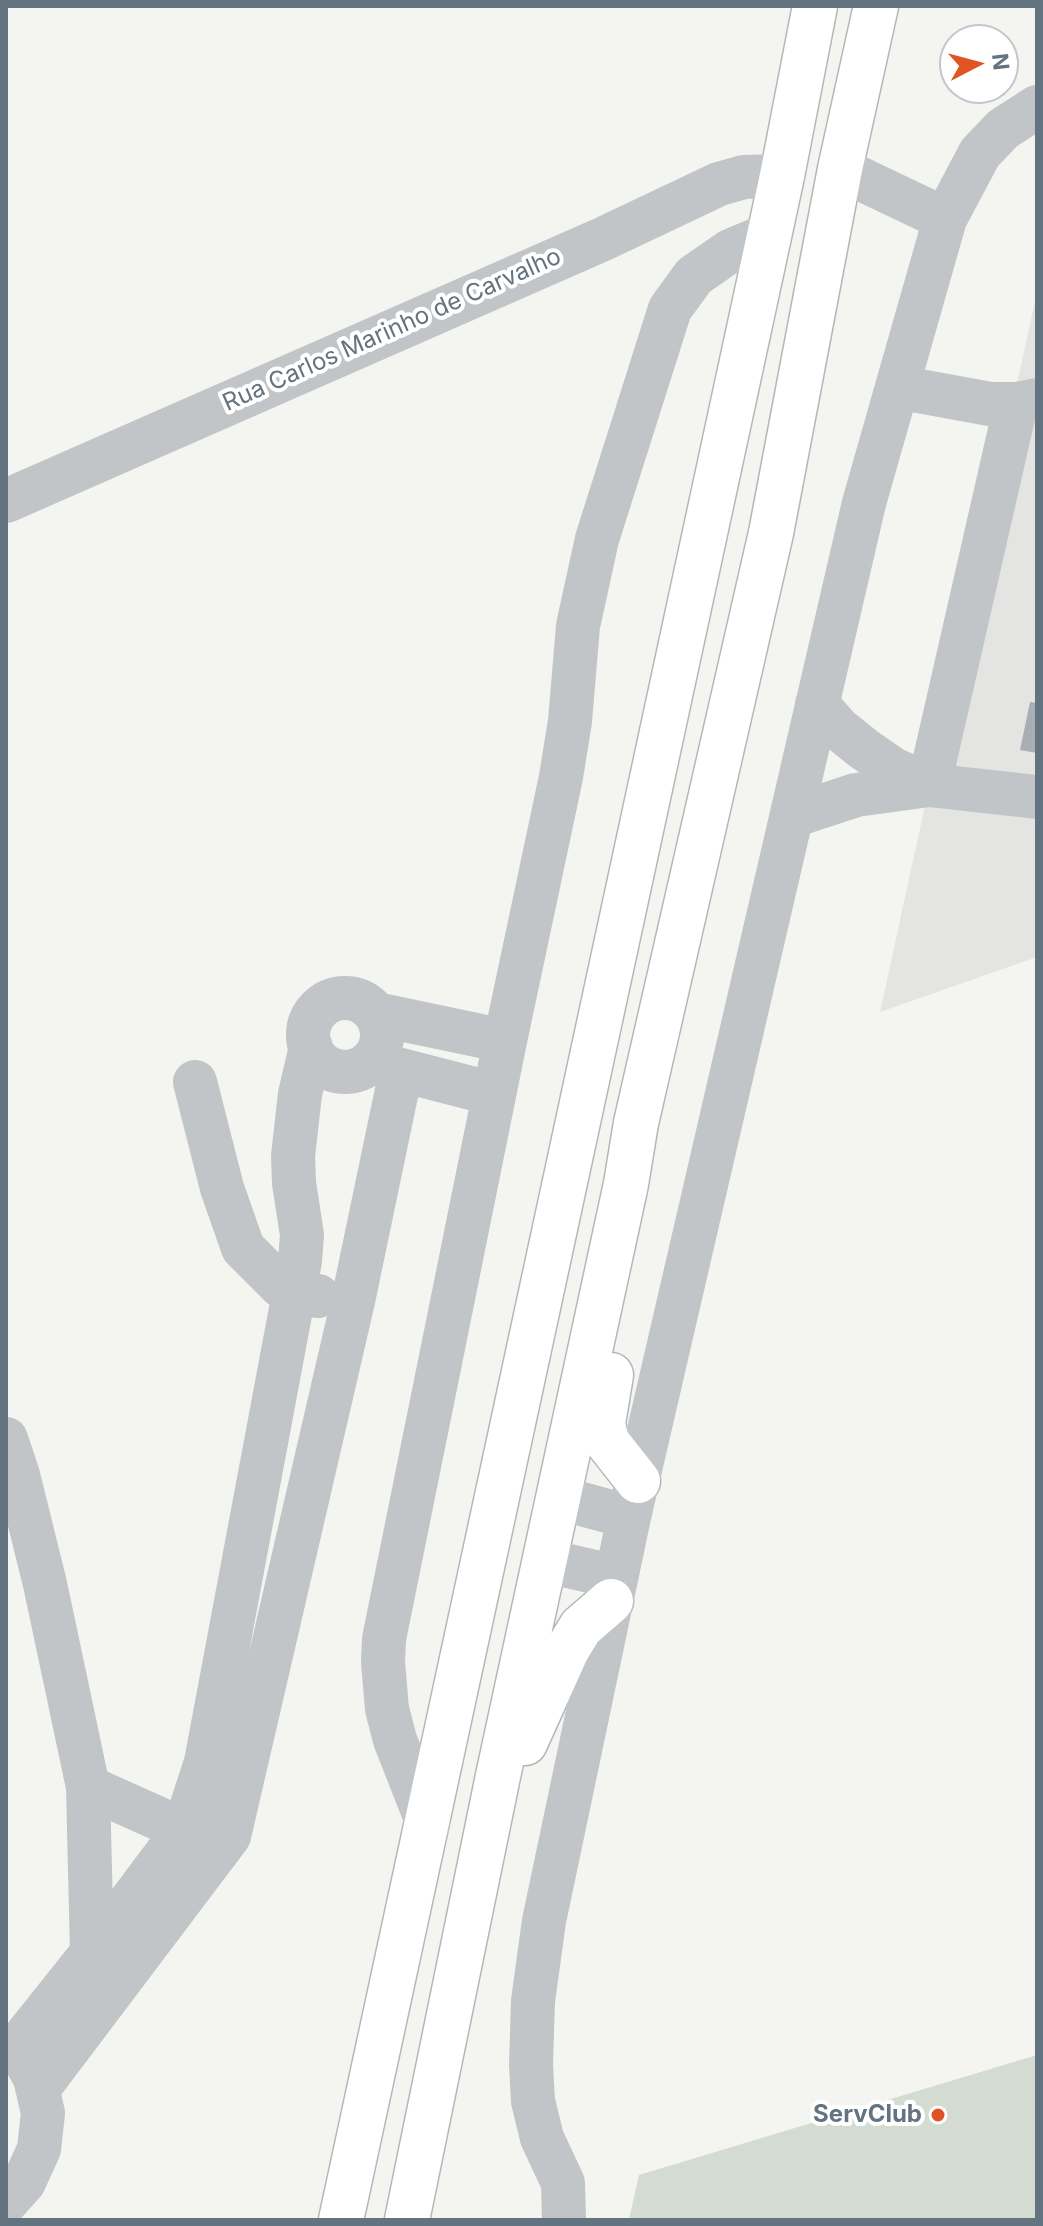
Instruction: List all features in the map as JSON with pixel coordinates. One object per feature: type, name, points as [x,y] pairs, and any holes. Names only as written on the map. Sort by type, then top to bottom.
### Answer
[{"type":"highway","points":[[341,2220],[782,176],[815,6]]},
{"type":"highway","points":[[407,2220],[498,1776],[547,1561],[626,1184],[636,1123],[771,533],[840,169],[876,6]]},
{"type":"highway","points":[[633,1499],[608,1443],[603,1423],[646,1213],[645,1161],[636,1123]]},
{"type":"highway","points":[[498,1776],[522,1748],[567,1650],[581,1627],[614,1589]]},
{"type":"street","points":[[564,2220],[563,2183],[542,2138],[533,2101],[533,2001],[544,1921],[633,1499],[864,503],[945,219],[980,153],[1003,129],[1037,107]]},
{"type":"street","points":[[840,169],[945,219]]},
{"type":"street","name":"Rua Carlos Marinho de Carvalho","points":[[6,501],[603,239],[719,184],[744,177],[782,176]]},
{"type":"street","points":[[428,1824],[395,1740],[387,1709],[383,1675],[384,1639],[561,777],[570,721],[578,626],[597,539],[670,309],[694,276],[730,251],[768,235]]},
{"type":"street","points":[[897,387],[990,404],[1027,402],[1020,469],[929,785]]},
{"type":"street","points":[[817,704],[839,729],[864,749],[893,769],[929,785]]},
{"type":"street","points":[[792,816],[856,795],[929,785],[1037,797]]},
{"type":"street","points":[[38,2089],[229,1836],[353,1301],[386,1067],[379,1051],[383,1033],[376,1014],[369,1006],[351,998],[331,1001],[315,1013],[310,1023],[308,1033],[311,1047],[319,1061],[336,1071],[386,1067],[494,1094]]},
{"type":"street","points":[[376,1014],[505,1041]]},
{"type":"street","points":[[6,2202],[24,2182],[39,2149],[43,2113],[35,2078],[11,2042],[92,1953],[184,1830],[206,1762],[300,1261],[302,1235],[293,1156],[300,1094],[311,1047]]},
{"type":"street","points":[[195,1082],[218,1176],[243,1248],[267,1275],[294,1292],[353,1301]]},
{"type":"street","points":[[6,1439],[45,1584],[88,1787],[92,1953]]},
{"type":"street","points":[[560,1498],[633,1499]]},
{"type":"street","points":[[547,1561],[614,1589]]},
{"type":"street","points":[[88,1787],[184,1830],[229,1836]]},
{"type":"shaded area","points":[[1037,292],[1037,957],[880,1012]]},
{"type":"shaded area","name":"ServClub","points":[[1037,2055],[1037,2220],[629,2220],[639,2175]]},
{"type":"building","points":[[1030,702],[1037,703],[1037,753],[1020,750]]},
{"type":"place","name":"ServClub","points":[[938,2115]]}]
